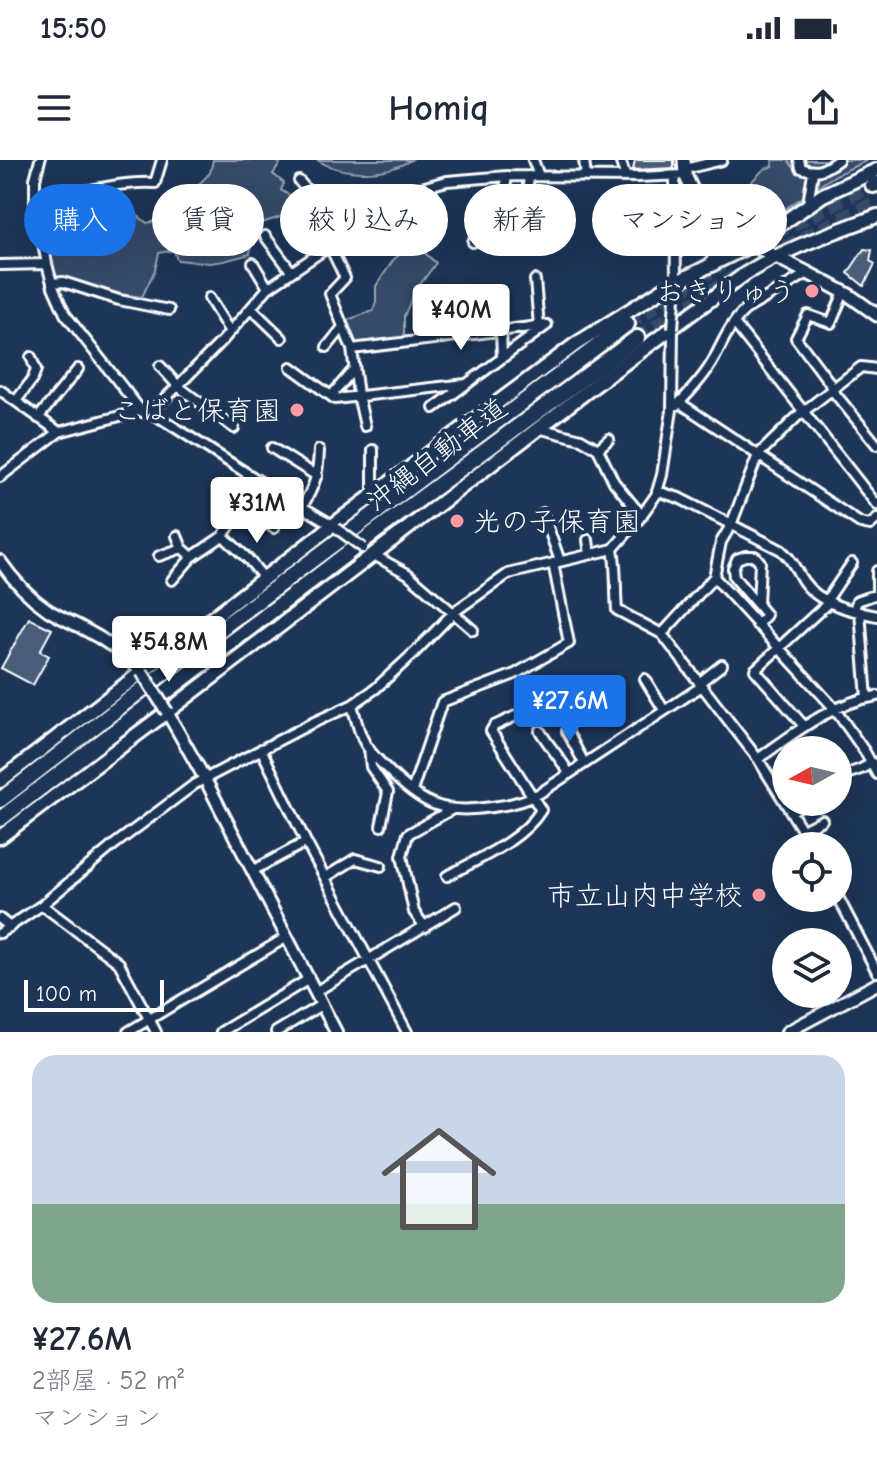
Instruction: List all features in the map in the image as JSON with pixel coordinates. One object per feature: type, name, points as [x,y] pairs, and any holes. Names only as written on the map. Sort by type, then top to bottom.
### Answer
[{"type":"highway","name":"沖縄自動車道","points":[[0,800],[219,630],[627,324]]},
{"type":"highway","name":"沖縄自動車道","points":[[0,819],[351,550],[637,338]]},
{"type":"main road","points":[[787,219],[837,187],[877,170]]},
{"type":"main road","points":[[0,837],[167,712],[368,551],[745,274],[775,257],[877,216]]},
{"type":"main road","points":[[712,265],[715,256]]},
{"type":"main road","points":[[0,781],[545,365],[676,282],[730,256]]},
{"type":"main road","points":[[775,257],[844,292],[877,315]]},
{"type":"street","points":[[35,184],[40,160]]},
{"type":"street","points":[[129,184],[155,183],[162,160]]},
{"type":"street","points":[[532,184],[533,160]]},
{"type":"street","points":[[584,160],[586,177]]},
{"type":"street","points":[[620,160],[626,177]]},
{"type":"street","points":[[436,184],[507,176],[626,177],[682,170],[722,160]]},
{"type":"street","points":[[799,160],[801,168],[813,172],[827,168],[838,160]]},
{"type":"street","points":[[0,933],[42,905],[115,844],[195,784],[352,705],[375,689],[454,612],[508,574],[613,549],[642,516],[657,491],[662,475],[672,410],[682,170]]},
{"type":"street","points":[[808,204],[813,172]]},
{"type":"street","points":[[506,184],[507,176]]},
{"type":"street","points":[[265,236],[291,271]]},
{"type":"street","points":[[45,256],[52,283],[65,314],[142,412],[157,416],[408,574],[473,630]]},
{"type":"street","points":[[0,477],[59,432],[158,406],[179,387],[268,288],[313,256]]},
{"type":"street","points":[[334,256],[345,278],[330,294],[352,349],[365,426]]},
{"type":"street","points":[[253,263],[268,288]]},
{"type":"street","points":[[0,265],[47,264]]},
{"type":"street","points":[[672,410],[713,361],[719,346],[745,310],[808,273]]},
{"type":"street","points":[[535,280],[539,326]]},
{"type":"street","points":[[52,283],[63,282],[119,300],[169,310]]},
{"type":"street","points":[[844,292],[831,323],[808,315],[796,338],[832,390],[873,431],[877,445]]},
{"type":"street","points":[[209,298],[230,332]]},
{"type":"street","points":[[251,308],[282,338]]},
{"type":"street","points":[[734,323],[877,505]]},
{"type":"street","points":[[352,349],[547,325],[434,408]]},
{"type":"street","points":[[327,347],[343,327]]},
{"type":"street","points":[[501,330],[502,358]]},
{"type":"street","points":[[16,401],[36,370],[31,357]]},
{"type":"street","points":[[160,366],[179,387],[234,428]]},
{"type":"street","points":[[291,367],[335,399],[466,384]]},
{"type":"street","points":[[662,634],[714,577],[721,542],[731,525],[758,455],[783,429],[861,367],[877,369]]},
{"type":"street","points":[[38,418],[78,369]]},
{"type":"street","points":[[331,396],[354,369]]},
{"type":"street","points":[[0,390],[59,432]]},
{"type":"street","points":[[680,403],[860,523],[870,525],[877,519]]},
{"type":"street","points":[[538,428],[581,439],[598,449],[614,482],[642,516]]},
{"type":"street","points":[[598,449],[609,439]]},
{"type":"street","points":[[272,448],[317,476]]},
{"type":"street","points":[[302,507],[317,476],[319,450]]},
{"type":"street","points":[[373,450],[373,496]]},
{"type":"street","points":[[172,580],[192,557],[223,536],[259,481]]},
{"type":"street","points":[[657,491],[679,498],[781,550],[792,559],[812,590],[828,601],[877,616]]},
{"type":"street","points":[[242,507],[274,528]]},
{"type":"street","points":[[412,791],[442,702],[515,674],[569,643],[556,562],[543,513]]},
{"type":"street","points":[[177,536],[182,548],[192,557]]},
{"type":"street","points":[[223,536],[264,578]]},
{"type":"street","points":[[588,540],[590,554]]},
{"type":"street","points":[[159,556],[182,548]]},
{"type":"street","points":[[613,549],[617,572],[617,610],[662,634],[772,777]]},
{"type":"street","points":[[757,625],[766,615],[734,577],[733,568],[737,559],[745,556],[755,556],[760,562],[758,605]]},
{"type":"street","points":[[0,561],[37,602],[99,638],[142,672],[205,779],[336,1032]]},
{"type":"street","points":[[804,726],[755,670],[828,601],[852,563]]},
{"type":"street","points":[[867,698],[857,601],[877,594],[877,571]]},
{"type":"street","points":[[714,577],[834,708],[877,774]]},
{"type":"street","points":[[352,705],[368,748],[399,782],[440,808],[467,810],[533,797],[664,710],[722,665]]},
{"type":"street","points":[[645,679],[664,710]]},
{"type":"street","points":[[758,759],[834,708],[877,696]]},
{"type":"street","points":[[447,876],[506,843],[541,810],[491,731],[494,726],[533,708]]},
{"type":"street","points":[[540,731],[569,773]]},
{"type":"street","points":[[567,731],[584,763]]},
{"type":"street","points":[[368,748],[371,767],[388,792],[381,826]]},
{"type":"street","points":[[261,749],[306,842],[407,1032]]},
{"type":"street","points":[[852,772],[872,763]]},
{"type":"street","points":[[425,927],[414,912],[402,856],[408,834],[451,810]]},
{"type":"street","points":[[794,816],[803,830],[822,820]]},
{"type":"street","points":[[252,871],[306,842]]},
{"type":"street","points":[[326,877],[355,859],[381,866]]},
{"type":"street","points":[[42,905],[119,963],[156,1032]]},
{"type":"street","points":[[315,992],[456,907]]},
{"type":"street","points":[[846,912],[877,972]]},
{"type":"street","points":[[0,919],[10,927]]},
{"type":"street","points":[[128,1032],[287,937]]},
{"type":"street","points":[[221,1032],[309,979]]},
{"type":"street","points":[[787,1032],[877,984]]},
{"type":"street","points":[[276,1032],[321,1005]]},
{"type":"shaded area","points":[[213,160],[276,160],[280,164],[273,174],[284,183],[280,184],[280,217],[264,222],[264,184],[199,184],[210,173]]},
{"type":"shaded area","points":[[317,160],[411,160],[389,169],[364,172],[339,169]]},
{"type":"shaded area","points":[[772,160],[788,160],[793,167],[810,173],[806,195],[787,208],[787,184],[749,184],[764,169],[773,166]]},
{"type":"shaded area","points":[[801,160],[868,160],[812,190],[812,169],[805,167]]},
{"type":"shaded area","points":[[136,215],[147,223],[152,222],[152,256],[158,256],[142,297],[107,291],[70,279],[50,279],[45,256],[136,256]]},
{"type":"shaded area","points":[[176,256],[243,256],[210,263],[177,260]]},
{"type":"shaded area","points":[[398,256],[428,256],[436,263],[414,293],[404,316],[404,337],[358,347],[347,320],[373,311],[376,286]]},
{"type":"building","points":[[635,160],[674,160],[674,168],[633,170]]},
{"type":"building","points":[[864,249],[872,250],[870,261],[875,264],[864,286],[848,273]]},
{"type":"building","points":[[29,618],[52,629],[40,651],[49,656],[33,685],[1,668]]},
{"type":"tunnel","points":[[787,228],[873,185]]},
{"type":"tunnel","points":[[787,246],[877,201]]},
{"type":"tunnel","points":[[627,324],[722,265]]},
{"type":"tunnel","points":[[637,338],[735,276]]},
{"type":"place","name":"おきりゅう","points":[[812,291]]},
{"type":"place","name":"こばと保育園","points":[[297,410]]},
{"type":"place","name":"光の子保育園","points":[[457,521]]},
{"type":"place","name":"市立山内中学校","points":[[759,895]]}]
